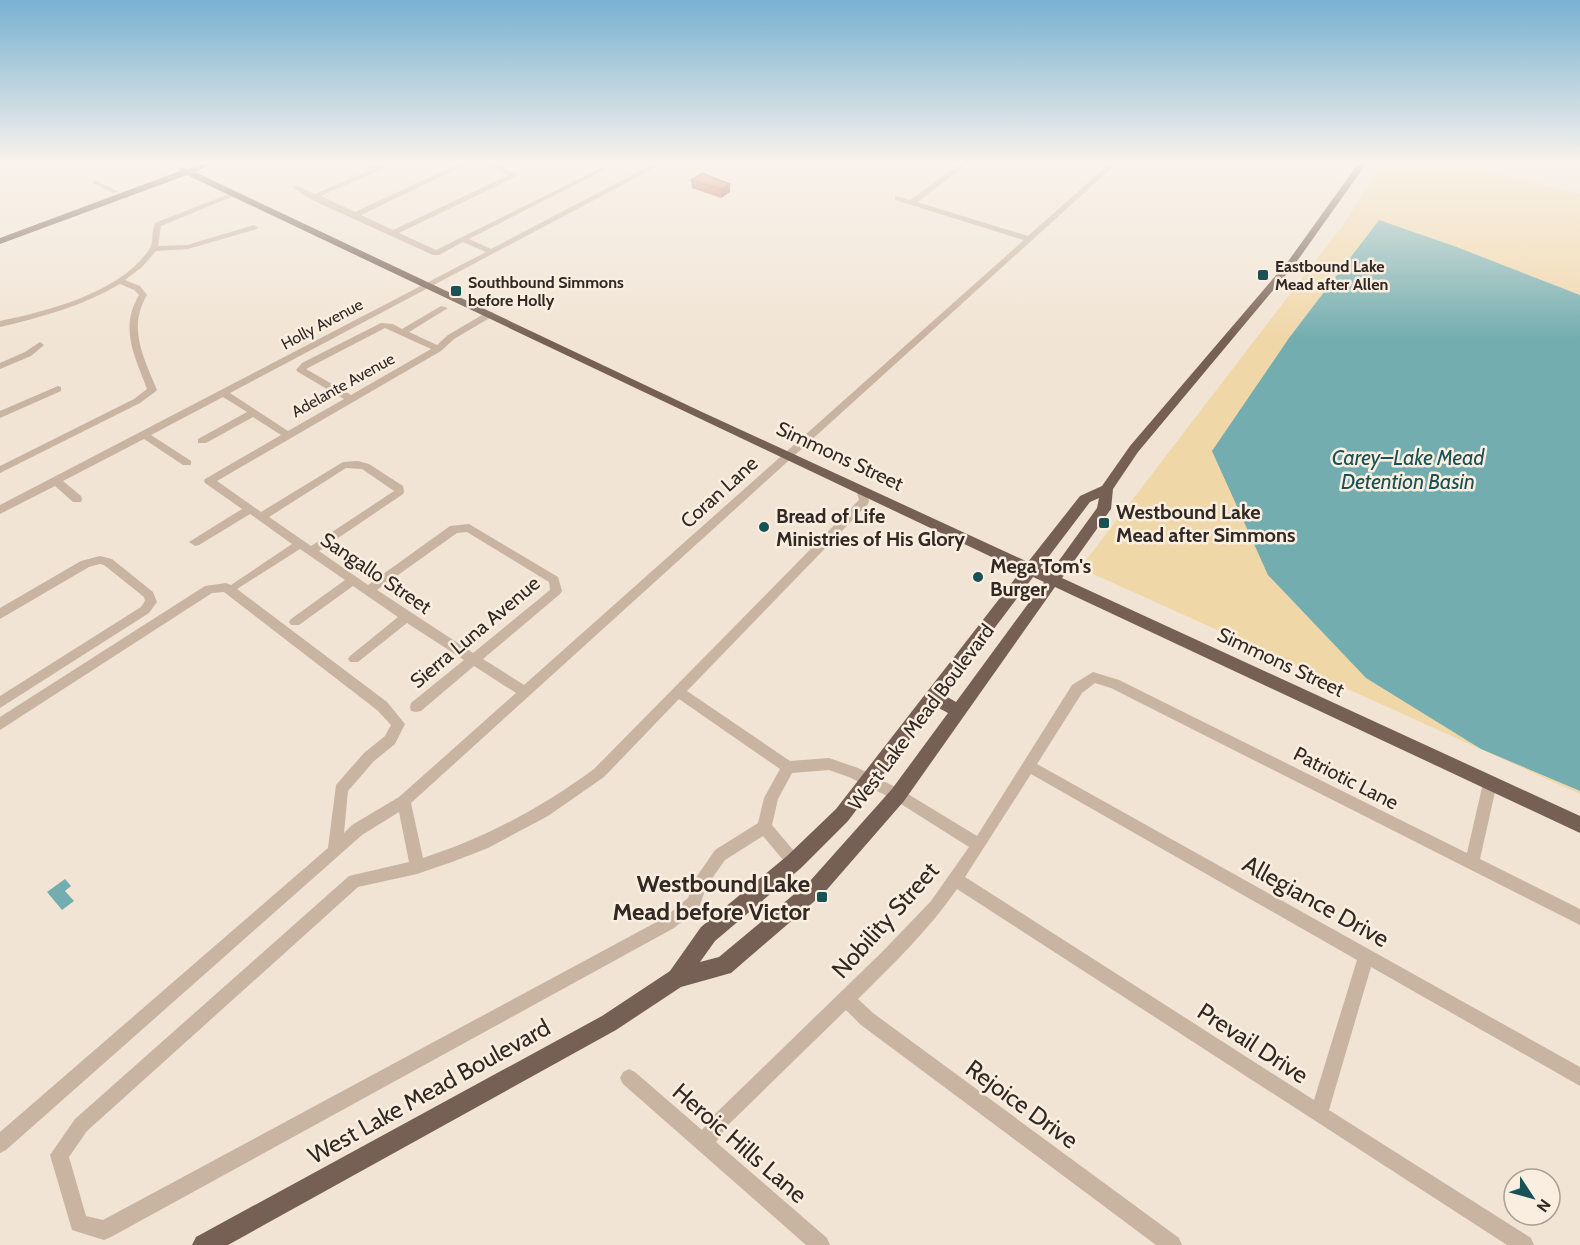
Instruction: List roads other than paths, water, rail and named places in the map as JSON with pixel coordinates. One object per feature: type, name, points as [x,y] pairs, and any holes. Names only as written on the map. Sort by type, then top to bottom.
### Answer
[{"type":"main road","points":[[0,234],[33,222]]},
{"type":"main road","points":[[0,241],[49,222]]},
{"type":"main road","name":"Simmons Street","points":[[294,222],[789,456],[862,496],[1032,568],[1580,825]]},
{"type":"main road","name":"West Lake Mead Boulevard","points":[[204,1245],[589,1035],[677,978],[724,966],[817,887],[898,795],[1104,508],[1107,489],[1160,418],[1292,262],[1320,222]]},
{"type":"main road","name":"West Lake Mead Boulevard","points":[[677,978],[708,934],[822,836],[869,781],[1084,499],[1107,489]]},
{"type":"main road","points":[[933,697],[959,711]]},
{"type":"street","points":[[0,324],[56,310],[120,281],[154,249],[158,225],[165,222]]},
{"type":"street","points":[[367,222],[436,253],[496,222]]},
{"type":"street","points":[[393,233],[416,222]]},
{"type":"street","name":"Holly Avenue","points":[[0,510],[546,222]]},
{"type":"street","points":[[978,222],[1030,239]]},
{"type":"street","name":"Coran Lane","points":[[0,1144],[357,830],[404,801],[1049,222]]},
{"type":"street","points":[[154,249],[188,247],[254,226]]},
{"type":"street","points":[[462,239],[490,251]]},
{"type":"street","points":[[0,470],[137,401],[152,390],[136,354],[133,314],[135,304],[143,295],[137,288],[120,281]]},
{"type":"street","points":[[402,332],[444,308]]},
{"type":"street","name":"Adelante Avenue","points":[[209,481],[438,349],[451,337],[490,314]]},
{"type":"street","points":[[350,399],[301,370],[305,365],[384,326],[438,349]]},
{"type":"street","points":[[0,366],[28,354],[40,345]]},
{"type":"street","points":[[0,415],[58,389]]},
{"type":"street","points":[[224,393],[286,435]]},
{"type":"street","points":[[201,441],[255,412]]},
{"type":"street","points":[[145,435],[187,463]]},
{"type":"street","points":[[261,517],[344,465],[356,463],[399,488],[399,492],[310,552]]},
{"type":"street","points":[[56,481],[77,499]]},
{"type":"street","name":"Sangallo Street","points":[[209,481],[471,660],[525,692]]},
{"type":"street","points":[[788,767],[771,798],[765,827],[720,855],[700,884],[694,903],[669,923],[104,1230],[79,1223],[59,1155],[81,1125],[354,881],[391,875],[474,849],[568,798],[599,773],[678,692],[862,496]]},
{"type":"street","points":[[195,542],[250,509]]},
{"type":"street","name":"Sierra Luna Avenue","points":[[368,591],[460,527],[470,528],[526,562],[554,580],[557,586],[556,591],[416,707]]},
{"type":"street","points":[[237,585],[300,544]]},
{"type":"street","points":[[0,614],[85,564],[100,560],[108,562],[149,595],[151,602],[145,610],[0,703]]},
{"type":"street","points":[[295,621],[353,580]]},
{"type":"street","points":[[0,724],[209,589],[226,587],[382,706],[398,724],[390,740],[369,757],[341,789],[335,851]]},
{"type":"street","points":[[354,659],[407,617]]},
{"type":"street","name":"Nobility Street","points":[[704,1143],[722,1119],[914,932],[956,880],[1077,689],[1093,677]]},
{"type":"street","name":"Patriotic Lane","points":[[1093,677],[1115,684],[1580,917]]},
{"type":"street","points":[[678,692],[788,767],[829,764],[898,795],[979,845]]},
{"type":"street","name":"Allegiance Drive","points":[[1029,766],[1580,1077]]},
{"type":"street","points":[[1472,863],[1490,783]]},
{"type":"street","points":[[404,801],[417,867]]},
{"type":"street","points":[[765,827],[794,862]]},
{"type":"street","name":"Prevail Drive","points":[[956,880],[1524,1245]]},
{"type":"street","points":[[1319,1114],[1366,956]]},
{"type":"street","name":"Rejoice Drive","points":[[846,999],[867,1019],[1173,1245]]},
{"type":"street","name":"Heroic Hills Lane","points":[[629,1078],[820,1245]]},
{"type":"water","name":"Carey–Lake Mead Detention Basin","points":[[1377,222],[1385,222],[1454,246],[1580,295],[1580,791],[1481,749],[1366,678],[1268,575],[1212,451],[1289,338]]},
{"type":"water","points":[[65,879],[71,886],[65,891],[74,901],[62,910],[47,892]]},
{"type":"place","name":"Eastbound Lake Mead after Allen","points":[[1263,275]]},
{"type":"place","name":"Southbound Simmons before Holly","points":[[456,291]]},
{"type":"place","name":"Westbound Lake Mead after Simmons","points":[[1104,523]]},
{"type":"place","name":"Bread of Life Ministries of His Glory","points":[[764,527]]},
{"type":"place","name":"Mega Tom's Burger","points":[[978,577]]},
{"type":"place","name":"Westbound Lake Mead before Victor","points":[[822,897]]}]
